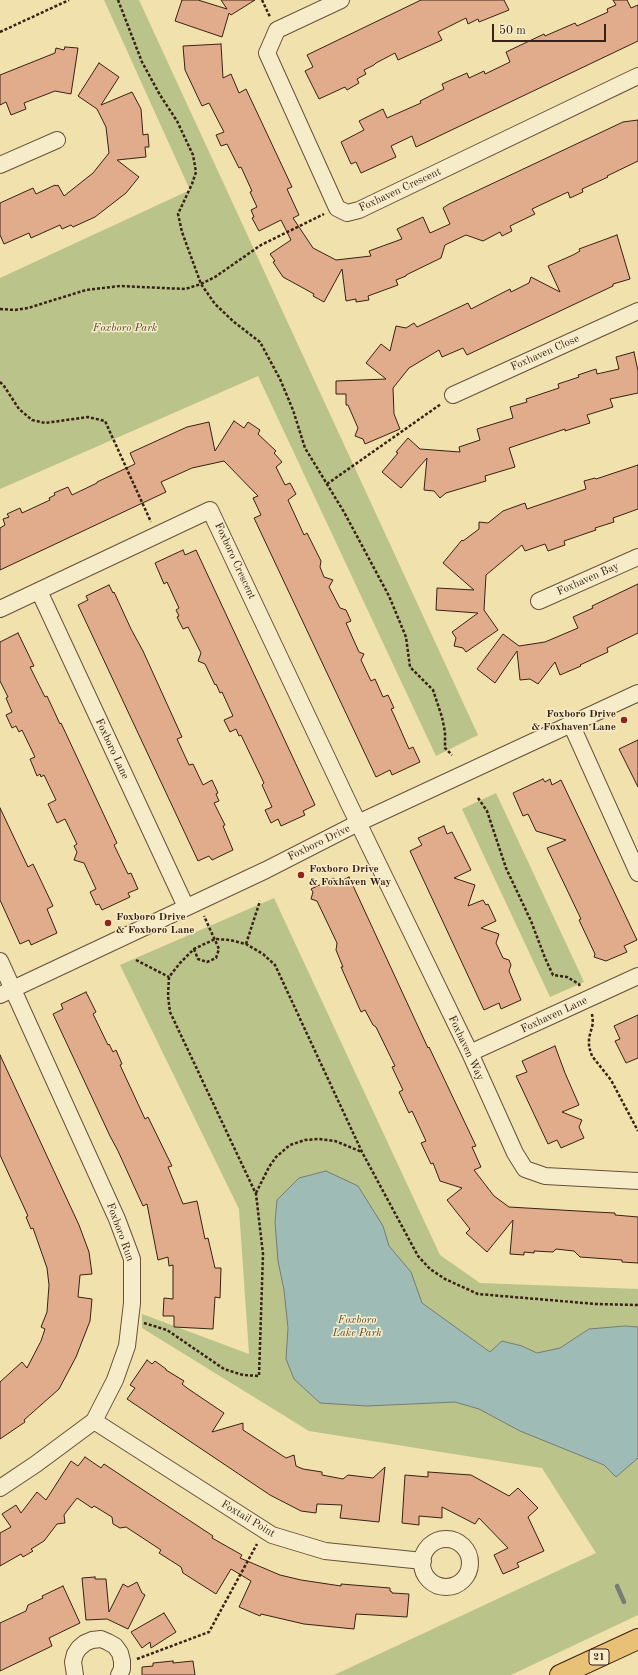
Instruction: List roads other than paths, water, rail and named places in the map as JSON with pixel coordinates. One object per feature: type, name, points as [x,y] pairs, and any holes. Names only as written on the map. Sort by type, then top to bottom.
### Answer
[{"type":"main road","name":"21","points":[[560,1675],[638,1639]]},
{"type":"street","name":"Foxhaven Crescent","points":[[341,0],[277,30],[266,53],[337,208],[346,213],[359,210],[638,76]]},
{"type":"street","points":[[0,164],[57,140]]},
{"type":"street","name":"Foxhaven Close","points":[[453,395],[638,311]]},
{"type":"street","name":"Foxboro Crescent","points":[[0,609],[210,510],[358,823]]},
{"type":"street","name":"Foxhaven Bay","points":[[539,601],[638,557]]},
{"type":"street","name":"Foxboro Lane","points":[[39,591],[186,907]]},
{"type":"street","name":"Foxboro Drive","points":[[7,992],[358,823],[638,692]]},
{"type":"street","points":[[570,724],[638,873]]},
{"type":"street","name":"Foxhaven Way","points":[[358,823],[470,1053],[515,1153],[526,1169],[546,1176],[638,1182]]},
{"type":"street","name":"Foxboro Run","points":[[0,961],[7,992],[117,1220],[132,1259],[132,1303],[127,1346],[115,1380],[94,1421],[36,1464],[0,1488]]},
{"type":"street","name":"Foxhaven Lane","points":[[470,1053],[638,976]]},
{"type":"street","name":"Foxtail Point","points":[[94,1421],[272,1535],[325,1551],[423,1560]]},
{"type":"street","points":[[75,1675],[73,1662],[74,1654],[85,1642],[101,1639],[115,1646],[120,1653],[120,1670]]},
{"type":"water","points":[[326,1171],[358,1186],[383,1226],[389,1246],[411,1272],[422,1303],[490,1352],[502,1341],[522,1346],[537,1353],[560,1348],[589,1329],[625,1326],[638,1327],[638,1458],[616,1477],[604,1465],[520,1431],[479,1409],[455,1402],[367,1406],[320,1403],[294,1379],[286,1359],[288,1328],[284,1290],[278,1261],[275,1222],[277,1200],[299,1178]]},
{"type":"waterway","points":[[617,1586],[624,1602]]},
{"type":"place","name":"Foxboro Drive & Foxhaven Lane","points":[[624,720]]},
{"type":"place","name":"Foxboro Drive & Foxhaven Way","points":[[301,875]]},
{"type":"place","name":"Foxboro Drive & Foxboro Lane","points":[[108,923]]},
{"type":"park label","name":"Foxboro Park","points":[[125,328]]},
{"type":"park label","name":"Foxboro Lake Park","points":[[357,1326]]}]
